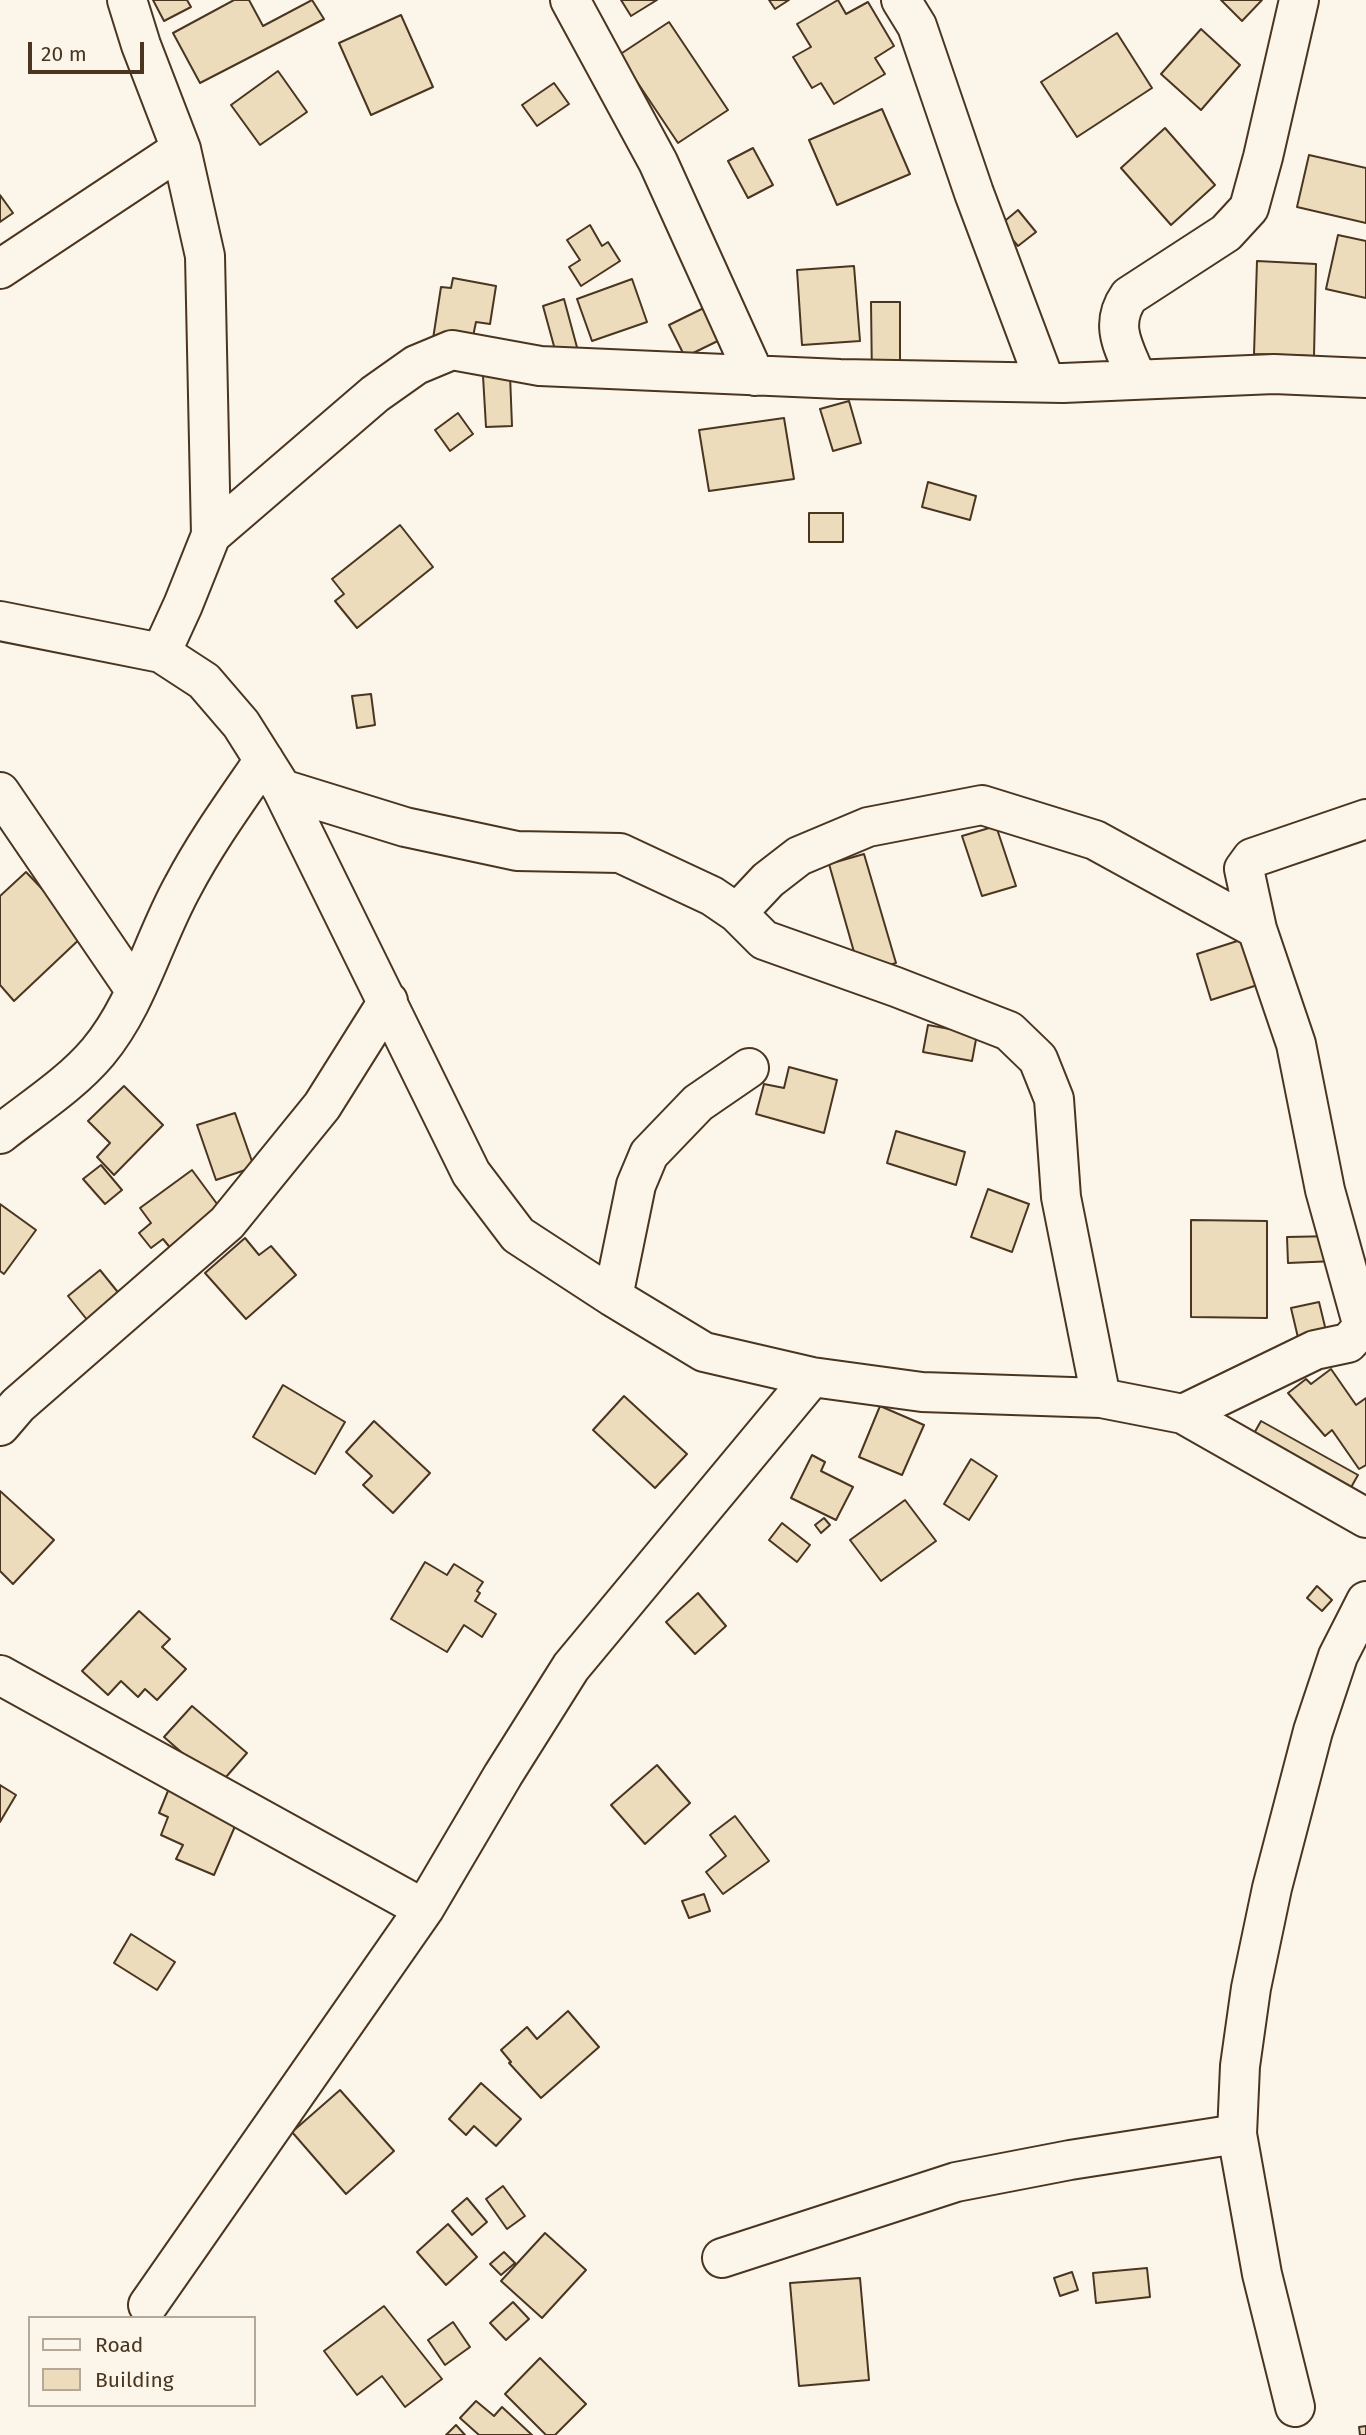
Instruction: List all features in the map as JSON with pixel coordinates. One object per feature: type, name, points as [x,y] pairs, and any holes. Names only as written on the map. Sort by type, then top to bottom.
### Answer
[{"type":"street","points":[[127,0],[141,45],[181,149],[205,256],[211,535],[161,653]]},
{"type":"street","points":[[570,0],[658,162],[755,376]]},
{"type":"street","points":[[901,0],[917,26],[974,193],[1045,382]]},
{"type":"street","points":[[1137,379],[1118,330],[1120,309],[1129,296],[1226,233],[1249,208],[1299,0]]},
{"type":"street","points":[[1,267],[181,149]]},
{"type":"street","points":[[211,535],[375,394],[416,365],[452,350],[540,366],[755,376],[1045,382],[1275,374],[1366,378]]},
{"type":"street","points":[[0,621],[161,653],[204,681],[241,724],[273,775],[471,1173],[518,1234],[613,1297],[704,1352],[812,1377],[922,1392],[1101,1398],[1183,1413],[1363,1522]]},
{"type":"street","points":[[273,775],[405,827],[517,851],[620,853],[712,896],[737,913],[764,940],[1009,1031],[1038,1059],[1054,1099],[1061,1197],[1101,1398]]},
{"type":"street","points":[[0,1133],[75,1076],[99,1051],[121,1019],[182,886],[218,828],[273,775]]},
{"type":"street","points":[[0,792],[135,990]]},
{"type":"street","points":[[737,913],[768,880],[799,856],[868,827],[982,805],[1095,840],[1257,929]]},
{"type":"street","points":[[1183,1413],[1315,1350],[1348,1343],[1365,1327],[1325,1190],[1296,1044],[1257,929],[1244,869],[1252,858],[1366,819]]},
{"type":"street","points":[[0,1426],[18,1405],[227,1223],[321,1106],[387,1001]]},
{"type":"street","points":[[613,1297],[636,1185],[649,1154],[698,1103],[749,1068]]},
{"type":"street","points":[[148,2305],[424,1909],[571,1667],[812,1377]]},
{"type":"street","points":[[1295,2407],[1262,2274],[1237,2134],[1240,2066],[1249,2001],[1272,1888],[1313,1731],[1338,1656],[1366,1601]]},
{"type":"street","points":[[0,1675],[424,1909]]},
{"type":"street","points":[[722,2258],[956,2182],[1069,2160],[1237,2134]]},
{"type":"building","points":[[153,0],[187,0],[191,7],[164,21]]},
{"type":"building","points":[[234,0],[249,0],[263,26],[312,0],[324,19],[200,83],[173,33]]},
{"type":"building","points":[[621,0],[657,0],[631,16]]},
{"type":"building","points":[[769,0],[789,0],[775,9]]},
{"type":"building","points":[[838,0],[846,14],[868,2],[894,46],[875,58],[885,74],[834,104],[821,83],[812,88],[793,57],[811,47],[797,24]]},
{"type":"building","points":[[1221,0],[1262,0],[1242,21]]},
{"type":"building","points":[[401,15],[433,87],[371,115],[339,43]]},
{"type":"building","points":[[669,22],[728,110],[678,143],[619,55]]},
{"type":"building","points":[[1201,29],[1240,65],[1201,110],[1161,74]]},
{"type":"building","points":[[1117,33],[1152,88],[1077,137],[1041,82]]},
{"type":"building","points":[[278,71],[307,112],[260,145],[231,105]]},
{"type":"building","points":[[554,83],[569,104],[537,126],[522,105]]},
{"type":"building","points":[[882,109],[910,174],[837,205],[809,140]]},
{"type":"building","points":[[1165,128],[1215,185],[1171,225],[1121,168]]},
{"type":"building","points":[[753,148],[773,185],[748,198],[728,161]]},
{"type":"building","points":[[1309,155],[1366,168],[1366,223],[1297,207]]},
{"type":"building","points":[[0,195],[13,213],[0,222]]},
{"type":"building","points":[[1018,210],[1036,232],[1018,246],[1000,225]]},
{"type":"building","points":[[590,225],[602,246],[608,242],[620,261],[581,286],[569,267],[580,260],[567,240]]},
{"type":"building","points":[[1338,235],[1366,241],[1366,298],[1326,289]]},
{"type":"building","points":[[1257,261],[1316,264],[1314,356],[1254,354]]},
{"type":"building","points":[[854,266],[860,341],[802,345],[797,270]]},
{"type":"building","points":[[453,278],[496,286],[490,324],[476,322],[471,346],[433,339],[441,287],[451,288]]},
{"type":"building","points":[[632,279],[647,322],[592,341],[577,299]]},
{"type":"building","points":[[564,299],[578,351],[557,357],[543,306]]},
{"type":"building","points":[[716,302],[732,334],[685,357],[669,325]]},
{"type":"building","points":[[871,302],[900,302],[900,381],[872,381]]},
{"type":"building","points":[[510,375],[512,426],[486,427],[483,376]]},
{"type":"building","points":[[849,401],[861,443],[833,451],[820,409]]},
{"type":"building","points":[[458,413],[473,434],[450,451],[435,430]]},
{"type":"building","points":[[784,418],[794,479],[709,491],[699,430]]},
{"type":"building","points":[[928,482],[976,496],[970,520],[922,507]]},
{"type":"building","points":[[809,513],[843,513],[843,542],[809,542]]},
{"type":"building","points":[[400,525],[433,567],[357,628],[335,601],[344,594],[332,579]]},
{"type":"building","points":[[371,694],[375,725],[357,728],[352,696]]},
{"type":"building","points":[[996,826],[1016,886],[982,896],[962,836]]},
{"type":"building","points":[[864,854],[896,963],[860,973],[829,864]]},
{"type":"building","points":[[26,872],[85,934],[14,1001],[0,985],[0,896]]},
{"type":"building","points":[[1256,935],[1270,981],[1211,1000],[1197,954]]},
{"type":"building","points":[[928,1025],[977,1034],[972,1061],[923,1052]]},
{"type":"building","points":[[789,1067],[837,1080],[824,1133],[756,1114],[764,1084],[784,1088]]},
{"type":"building","points":[[124,1086],[163,1125],[114,1175],[97,1157],[110,1143],[88,1121]]},
{"type":"building","points":[[235,1113],[254,1167],[216,1180],[197,1125]]},
{"type":"building","points":[[896,1131],[965,1152],[956,1185],[887,1163]]},
{"type":"building","points":[[101,1165],[122,1190],[105,1204],[83,1179]]},
{"type":"building","points":[[192,1170],[223,1212],[172,1250],[163,1239],[151,1248],[139,1233],[151,1223],[140,1208]]},
{"type":"building","points":[[988,1189],[1029,1204],[1012,1252],[971,1237]]},
{"type":"building","points":[[0,1204],[36,1230],[4,1274],[0,1271]]},
{"type":"building","points":[[1191,1220],[1267,1221],[1267,1318],[1191,1317]]},
{"type":"building","points":[[1335,1236],[1336,1261],[1288,1263],[1287,1237]]},
{"type":"building","points":[[245,1238],[259,1255],[271,1246],[296,1275],[246,1319],[205,1273]]},
{"type":"building","points":[[100,1270],[125,1301],[92,1326],[68,1296]]},
{"type":"building","points":[[1319,1302],[1328,1339],[1300,1346],[1291,1308]]},
{"type":"building","points":[[1331,1369],[1356,1405],[1366,1398],[1366,1465],[1359,1469],[1332,1430],[1325,1436],[1288,1393],[1306,1379],[1311,1384]]},
{"type":"building","points":[[283,1385],[345,1422],[315,1474],[253,1437]]},
{"type":"building","points":[[624,1396],[687,1454],[655,1488],[593,1430]]},
{"type":"building","points":[[880,1406],[924,1425],[902,1475],[859,1457]]},
{"type":"building","points":[[374,1421],[430,1473],[393,1513],[363,1485],[372,1476],[346,1452]]},
{"type":"building","points":[[1261,1421],[1358,1475],[1349,1491],[1252,1437]]},
{"type":"building","points":[[812,1455],[825,1462],[821,1471],[853,1487],[836,1520],[791,1498]]},
{"type":"building","points":[[971,1459],[997,1476],[969,1520],[944,1504]]},
{"type":"building","points":[[0,1491],[54,1540],[13,1584],[0,1571]]},
{"type":"building","points":[[905,1500],[936,1541],[881,1581],[850,1540]]},
{"type":"building","points":[[824,1518],[830,1525],[821,1533],[815,1525]]},
{"type":"building","points":[[782,1523],[810,1545],[797,1562],[769,1540]]},
{"type":"building","points":[[425,1562],[447,1575],[454,1564],[483,1582],[475,1601],[496,1614],[482,1637],[464,1625],[447,1652],[391,1619]]},
{"type":"building","points":[[1317,1586],[1332,1600],[1322,1611],[1307,1598]]},
{"type":"building","points":[[698,1593],[726,1626],[695,1654],[666,1622]]},
{"type":"building","points":[[139,1611],[170,1639],[162,1647],[186,1669],[157,1700],[145,1689],[138,1697],[121,1681],[108,1695],[82,1671]]},
{"type":"building","points":[[192,1706],[247,1753],[219,1785],[164,1737]]},
{"type":"building","points":[[657,1765],[690,1803],[645,1844],[611,1805]]},
{"type":"building","points":[[0,1785],[16,1795],[0,1822]]},
{"type":"building","points":[[170,1786],[239,1817],[214,1875],[176,1859],[183,1845],[161,1835],[168,1817],[159,1813]]},
{"type":"building","points":[[735,1816],[769,1861],[723,1894],[706,1872],[726,1856],[710,1835]]},
{"type":"building","points":[[704,1894],[710,1911],[689,1918],[682,1901]]},
{"type":"building","points":[[131,1934],[175,1962],[157,1990],[114,1963]]},
{"type":"building","points":[[568,2011],[599,2047],[541,2098],[509,2063],[511,2062],[501,2050],[527,2027],[537,2039]]},
{"type":"building","points":[[481,2083],[521,2119],[496,2146],[474,2126],[466,2135],[449,2119]]},
{"type":"building","points":[[340,2090],[394,2151],[346,2194],[292,2132]]},
{"type":"building","points":[[503,2186],[525,2216],[507,2229],[486,2199]]},
{"type":"building","points":[[467,2198],[487,2222],[472,2235],[452,2211]]},
{"type":"building","points":[[448,2224],[477,2257],[446,2285],[417,2252]]},
{"type":"building","points":[[545,2233],[586,2270],[542,2318],[501,2281]]},
{"type":"building","points":[[504,2252],[515,2263],[501,2275],[490,2264]]},
{"type":"building","points":[[1147,2268],[1150,2297],[1096,2303],[1093,2273]]},
{"type":"building","points":[[1072,2272],[1078,2290],[1060,2296],[1054,2278]]},
{"type":"building","points":[[860,2278],[869,2380],[799,2386],[790,2283]]},
{"type":"building","points":[[513,2302],[529,2319],[506,2340],[490,2323]]},
{"type":"building","points":[[384,2306],[442,2379],[405,2407],[382,2376],[357,2395],[324,2351]]},
{"type":"building","points":[[453,2322],[470,2347],[445,2365],[428,2340]]},
{"type":"building","points":[[540,2358],[586,2404],[555,2435],[546,2435],[505,2394]]},
{"type":"building","points":[[476,2401],[494,2416],[502,2407],[532,2435],[479,2435],[460,2418]]},
{"type":"building","points":[[456,2425],[465,2435],[446,2435]]},
{"type":"building","points":[[1366,2426],[1366,2435],[1360,2435],[1359,2427]]}]
